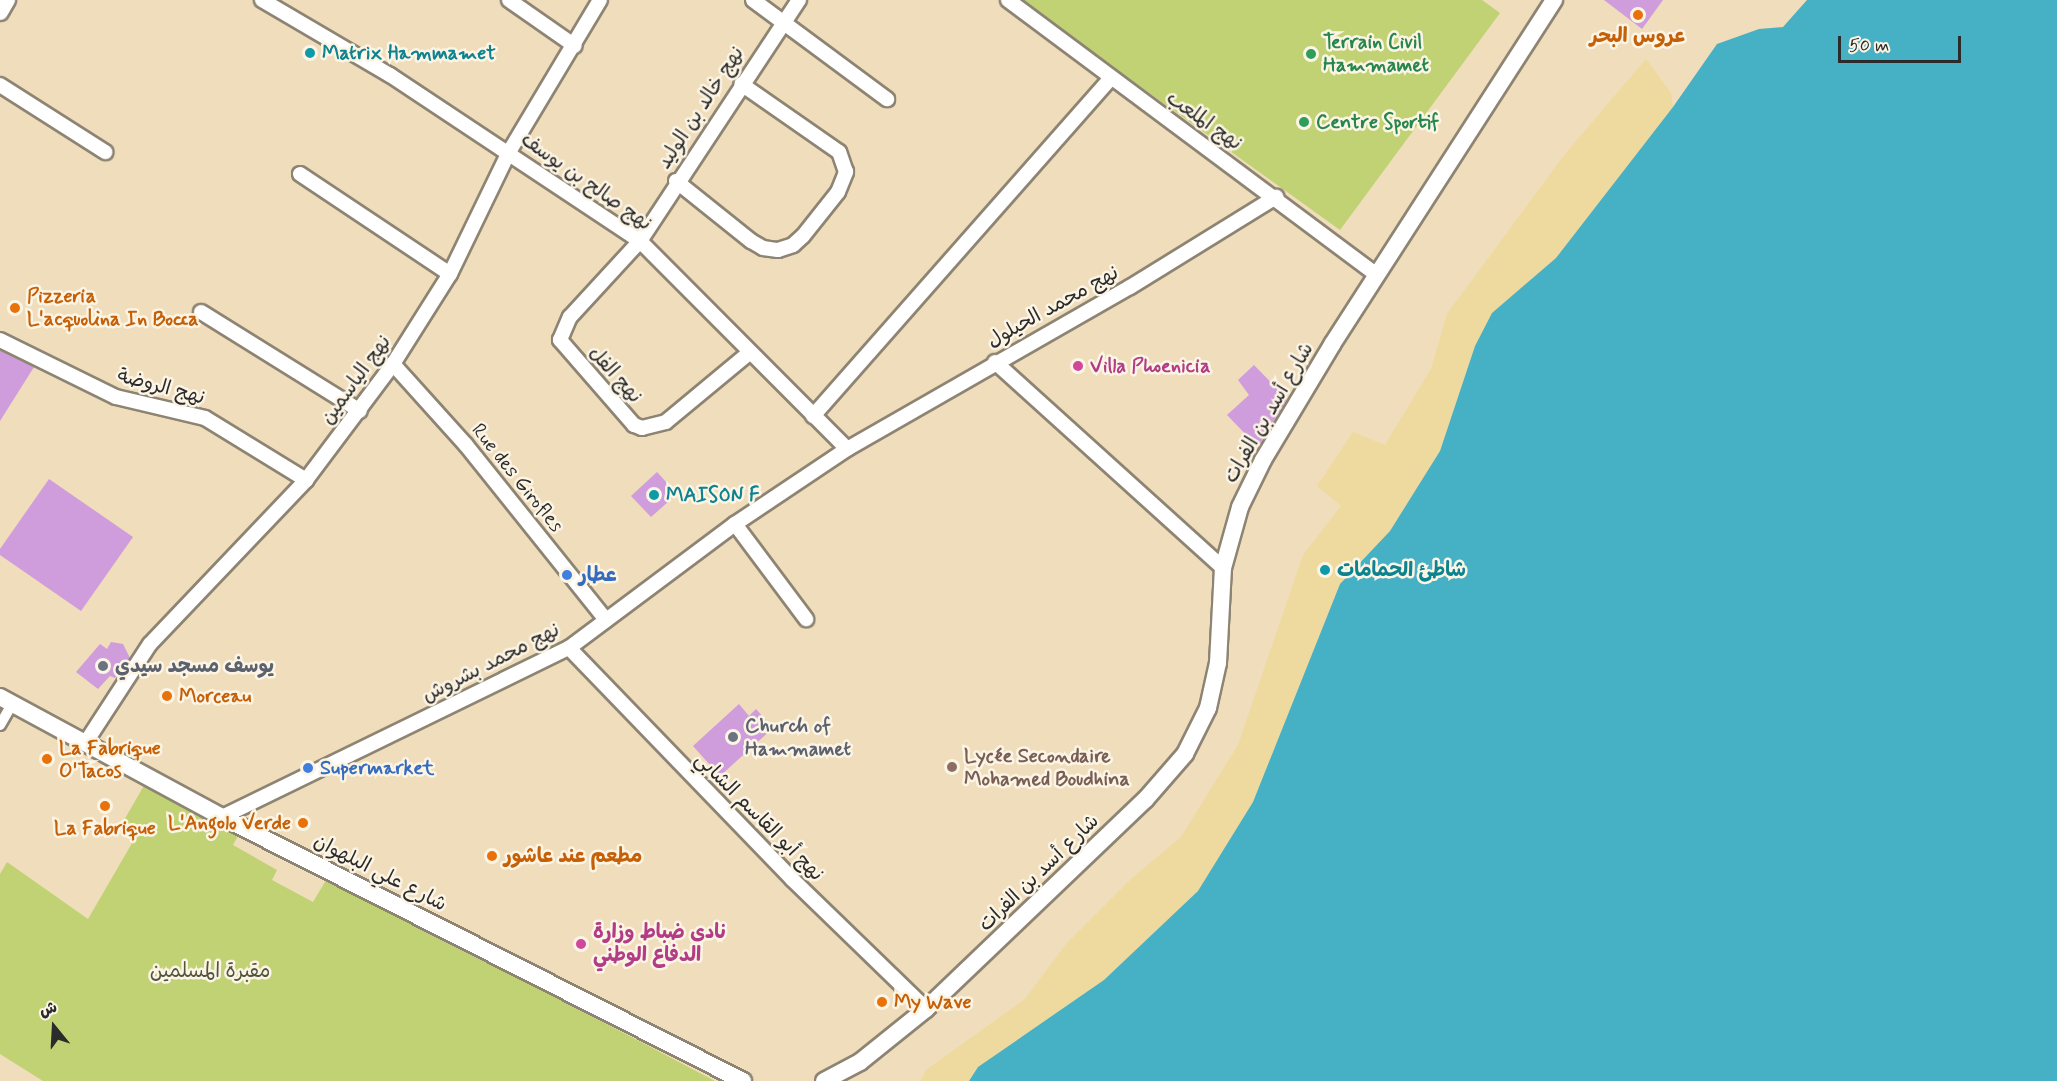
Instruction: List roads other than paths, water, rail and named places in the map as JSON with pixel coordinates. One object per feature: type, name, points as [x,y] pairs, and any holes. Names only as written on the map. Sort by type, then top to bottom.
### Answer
[{"type":"street","points":[[0,12],[7,0]]},
{"type":"street","name":"نهج صالح بن يوسف","points":[[262,0],[509,152],[640,241],[847,449]]},
{"type":"street","points":[[509,0],[575,46]]},
{"type":"street","name":"نهج الياسمين","points":[[86,742],[150,644],[306,480],[393,364],[450,274],[509,152],[575,46],[600,0]]},
{"type":"street","points":[[753,0],[887,99]]},
{"type":"street","name":"نهج خالد بن الوليد","points":[[640,241],[676,181],[799,0]]},
{"type":"street","name":"نهج الملعب","points":[[1008,0],[1111,78],[1276,197],[1377,275]]},
{"type":"street","name":"شارع أسد بن الفرات","points":[[926,1009],[1145,800],[1185,754],[1208,708],[1218,663],[1223,567],[1240,507],[1263,460],[1377,275],[1554,0]]},
{"type":"street","points":[[813,416],[1111,78]]},
{"type":"street","points":[[676,181],[751,241],[763,248],[778,250],[793,245],[803,236],[838,192],[846,172],[839,152],[741,84]]},
{"type":"street","points":[[0,85],[105,152]]},
{"type":"street","points":[[300,174],[450,274]]},
{"type":"street","name":"نهج محمد الحيلول","points":[[847,449],[1130,286],[1276,197]]},
{"type":"street","name":"نهج الفل","points":[[640,241],[570,317],[560,340],[634,425],[642,428],[666,422],[749,353]]},
{"type":"street","points":[[201,312],[360,411]]},
{"type":"street","name":"نهج الروضة","points":[[0,340],[116,397],[205,418],[306,480]]},
{"type":"street","points":[[995,362],[1223,567]]},
{"type":"street","name":"Rue des Girofles","points":[[393,364],[466,445],[606,620]]},
{"type":"street","name":"نهج محمد بشروش","points":[[222,817],[568,648],[735,524],[847,449]]},
{"type":"street","points":[[735,524],[806,619]]},
{"type":"street","name":"نهج أبو القاسم الشابي","points":[[568,648],[792,879],[926,1009]]},
{"type":"street","points":[[0,725],[6,700]]},
{"type":"street","name":"شارع علي البلهوان","points":[[6,700],[222,817],[743,1081]]},
{"type":"street","points":[[824,1081],[860,1062],[926,1009]]},
{"type":"water","points":[[1807,0],[2057,0],[2057,1081],[969,1081],[978,1067],[1104,980],[1198,891],[1253,802],[1340,584],[1390,531],[1440,451],[1475,346],[1492,313],[1556,258],[1673,107],[1717,44],[1759,29],[1783,27]]},
{"type":"place","name":"عروس البحر","points":[[1638,15]]},
{"type":"place","name":"Matrix Hammamet","points":[[310,53]]},
{"type":"place","name":"Terrain Civil Hammamet","points":[[1311,54]]},
{"type":"place","name":"Centre Sportif","points":[[1304,122]]},
{"type":"place","name":"Pizzeria L'acquolina In Bocca","points":[[15,308]]},
{"type":"place","name":"Villa Phoenicia","points":[[1078,366]]},
{"type":"place","name":"MAISON F","points":[[654,495]]},
{"type":"place","name":"شاطئ الحمامات","points":[[1325,570]]},
{"type":"place","name":"عطار","points":[[567,575]]},
{"type":"place","name":"يوسف مسجد سيدي","points":[[103,666]]},
{"type":"place","name":"Morceau","points":[[167,696]]},
{"type":"place","name":"Church of Hammamet","points":[[733,737]]},
{"type":"place","name":"La Fabrique O'Tacos","points":[[47,759]]},
{"type":"place","name":"Lycée Secondaire Mohamed Boudhina","points":[[952,767]]},
{"type":"place","name":"Supermarket","points":[[308,768]]},
{"type":"place","name":"La Fabrique","points":[[105,806]]},
{"type":"place","name":"L'Angolo Verde","points":[[303,823]]},
{"type":"place","name":"مطعم عند عاشور","points":[[492,856]]},
{"type":"place","name":"نادي ضباط وزارة الدفاع الوطني","points":[[581,944]]},
{"type":"place","name":"My Wave","points":[[882,1002]]},
{"type":"park label","name":"مقبرة المسلمين","points":[[210,971]]}]
